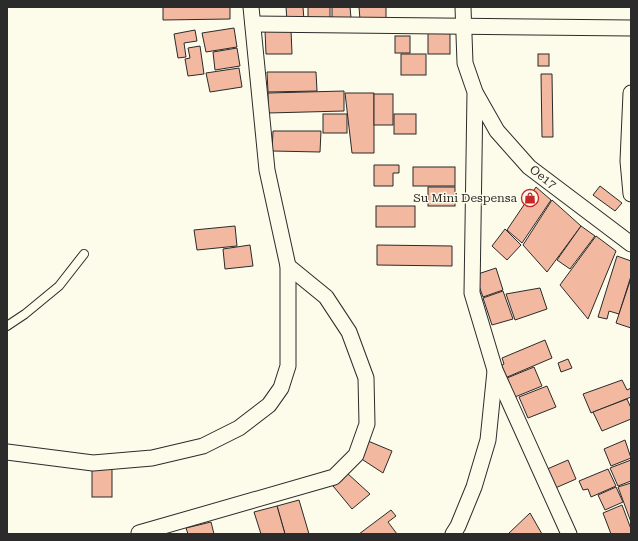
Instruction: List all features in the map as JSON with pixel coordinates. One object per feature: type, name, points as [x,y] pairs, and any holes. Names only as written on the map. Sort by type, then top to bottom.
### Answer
[{"type":"street","points":[[7,452],[93,463],[152,458],[203,446],[239,428],[268,406],[280,388],[288,366],[288,266],[267,170],[251,7]]},
{"type":"street","points":[[463,7],[465,63],[475,92],[472,293],[495,370],[569,534]]},
{"type":"street","points":[[253,24],[631,28]]},
{"type":"street","name":"Oe17","points":[[475,92],[497,131],[529,167],[631,244]]},
{"type":"street","points":[[631,94],[631,194]]},
{"type":"street","points":[[139,533],[334,477],[356,455],[367,424],[366,378],[349,332],[326,297],[288,266]]},
{"type":"street","points":[[452,534],[458,526],[474,487],[488,440],[495,370]]},
{"type":"lane","points":[[7,326],[25,314],[59,286],[84,254]]},
{"type":"building","points":[[163,7],[230,7],[230,19],[163,20]]},
{"type":"building","points":[[286,7],[303,7],[304,20],[287,21]]},
{"type":"building","points":[[308,7],[330,7],[330,19],[308,20]]},
{"type":"building","points":[[332,7],[350,7],[351,18],[332,18]]},
{"type":"building","points":[[359,7],[386,7],[386,20],[360,20]]},
{"type":"building","points":[[234,28],[237,47],[206,52],[202,33]]},
{"type":"building","points":[[195,30],[197,41],[184,43],[186,57],[178,58],[174,34]]},
{"type":"building","points":[[265,30],[291,30],[292,54],[266,54]]},
{"type":"building","points":[[428,33],[450,33],[450,54],[428,54]]},
{"type":"building","points":[[395,36],[410,36],[410,53],[395,53]]},
{"type":"building","points":[[200,46],[204,74],[188,76],[185,59],[190,58],[188,48]]},
{"type":"building","points":[[237,48],[240,66],[215,70],[213,52]]},
{"type":"building","points":[[401,54],[426,54],[426,75],[401,75]]},
{"type":"building","points":[[538,54],[549,54],[549,66],[538,66]]},
{"type":"building","points":[[239,68],[242,87],[210,92],[206,73]]},
{"type":"building","points":[[267,72],[316,72],[317,91],[268,92]]},
{"type":"building","points":[[541,74],[552,74],[553,137],[542,137]]},
{"type":"building","points":[[344,91],[344,111],[268,113],[268,93]]},
{"type":"building","points":[[345,93],[374,93],[374,153],[352,153]]},
{"type":"building","points":[[374,94],[393,94],[393,125],[374,125]]},
{"type":"building","points":[[323,114],[347,114],[347,133],[323,133]]},
{"type":"building","points":[[394,114],[416,114],[416,134],[394,134]]},
{"type":"building","points":[[273,131],[321,131],[320,152],[272,151]]},
{"type":"building","points":[[374,165],[399,165],[399,173],[393,173],[393,186],[374,186]]},
{"type":"building","points":[[413,167],[455,167],[455,186],[413,186]]},
{"type":"building","points":[[600,186],[622,203],[615,211],[593,195]]},
{"type":"building","points":[[428,187],[455,187],[455,206],[428,206]]},
{"type":"building","points":[[536,187],[551,200],[522,243],[507,230]]},
{"type":"building","points":[[552,200],[581,226],[547,272],[523,245]]},
{"type":"building","points":[[376,206],[415,206],[415,227],[376,227]]},
{"type":"building","points":[[235,226],[237,246],[197,250],[194,230]]},
{"type":"building","points":[[581,226],[595,236],[570,269],[557,260]]},
{"type":"building","points":[[505,229],[521,245],[507,260],[492,246]]},
{"type":"building","points":[[596,236],[616,251],[588,319],[560,285]]},
{"type":"building","points":[[250,245],[253,266],[225,269],[223,249]]},
{"type":"building","points":[[377,245],[452,246],[452,266],[377,265]]},
{"type":"building","points":[[617,256],[631,261],[631,276],[619,314],[609,311],[607,319],[598,317]]},
{"type":"building","points":[[496,268],[503,290],[483,297],[475,275]]},
{"type":"building","points":[[631,278],[631,328],[616,323]]},
{"type":"building","points":[[540,288],[547,309],[515,320],[506,294]]},
{"type":"building","points":[[503,291],[513,319],[492,325],[483,298]]},
{"type":"building","points":[[545,340],[552,358],[505,378],[500,366],[504,364],[502,358]]},
{"type":"building","points":[[568,359],[572,368],[561,372],[558,363]]},
{"type":"building","points":[[534,367],[542,386],[515,397],[507,378]]},
{"type":"building","points":[[622,380],[627,390],[631,388],[631,397],[591,413],[583,394]]},
{"type":"building","points":[[547,386],[556,407],[528,418],[519,397]]},
{"type":"building","points":[[627,399],[631,408],[631,419],[602,431],[593,412]]},
{"type":"building","points":[[625,440],[631,458],[611,466],[604,449]]},
{"type":"building","points":[[368,441],[392,451],[383,473],[360,458]]},
{"type":"building","points":[[568,460],[576,479],[553,489],[545,470]]},
{"type":"building","points":[[631,460],[631,481],[618,486],[610,468]]},
{"type":"building","points":[[92,466],[112,466],[112,497],[92,497]]},
{"type":"building","points":[[608,469],[616,486],[591,497],[588,489],[583,490],[579,481]]},
{"type":"building","points":[[347,473],[370,494],[352,509],[333,486]]},
{"type":"building","points":[[631,483],[631,522],[618,487]]},
{"type":"building","points":[[616,487],[623,502],[605,510],[598,495]]},
{"type":"building","points":[[299,500],[309,534],[285,534],[277,506]]},
{"type":"building","points":[[622,505],[631,529],[631,534],[611,534],[603,513]]},
{"type":"building","points":[[277,506],[285,534],[261,534],[254,512]]},
{"type":"building","points":[[391,510],[396,516],[388,522],[397,534],[359,534]]},
{"type":"building","points":[[530,513],[542,534],[508,534]]},
{"type":"building","points":[[211,522],[214,534],[188,534],[186,528]]},
{"type":"place","name":"Su Mini Despensa","points":[[530,198]]}]
